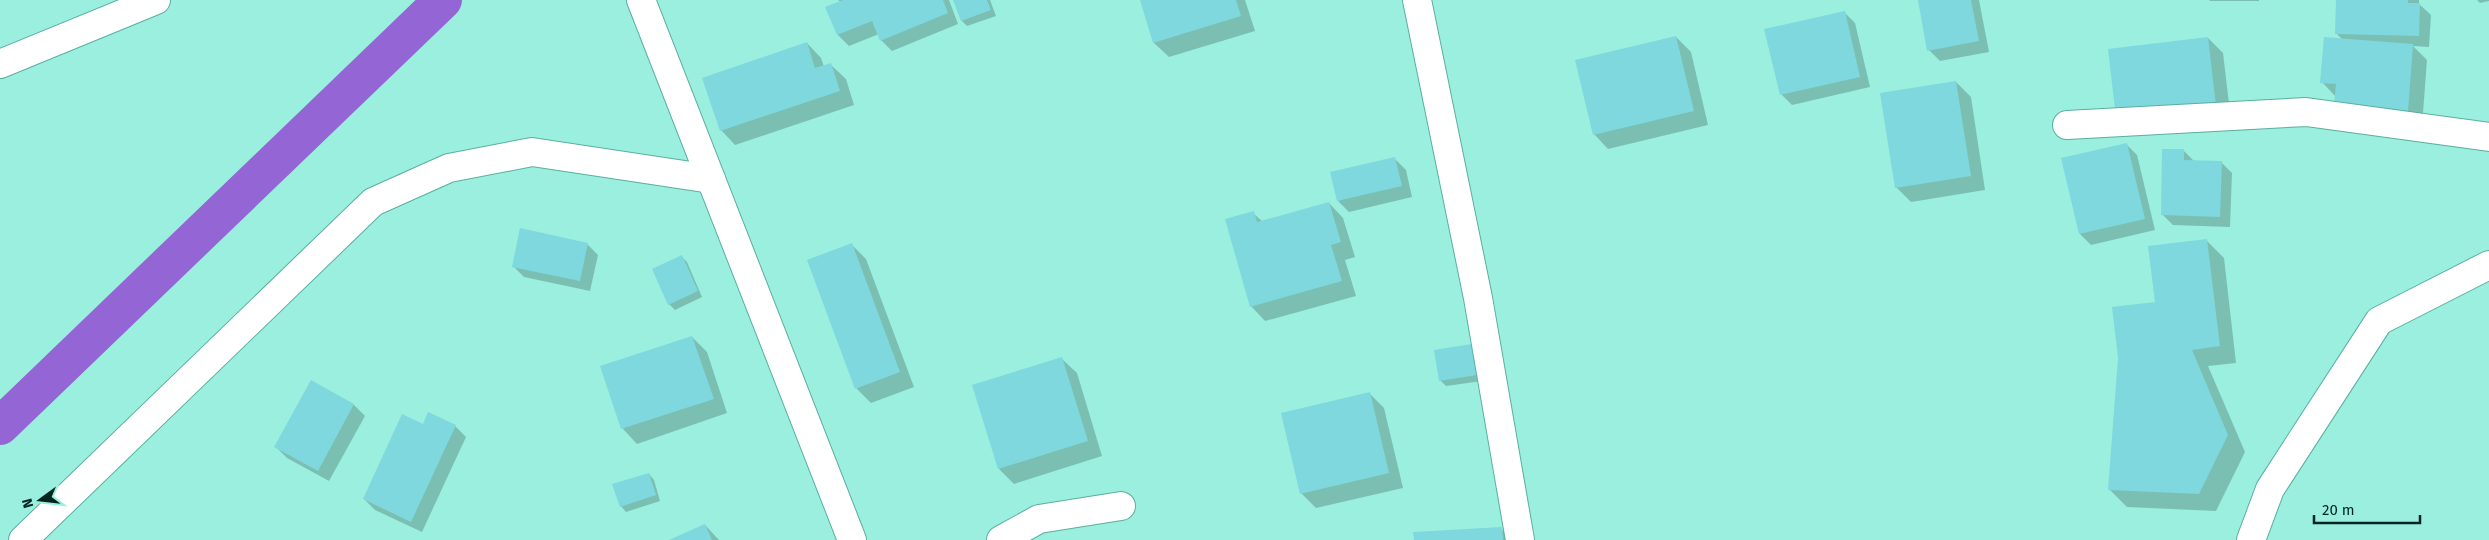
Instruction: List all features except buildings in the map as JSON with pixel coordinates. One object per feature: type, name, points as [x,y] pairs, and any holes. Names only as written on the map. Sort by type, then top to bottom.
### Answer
[{"type":"street","points":[[0,64],[156,0]]},
{"type":"street","points":[[641,0],[852,540]]},
{"type":"street","points":[[1418,0],[1478,298],[1520,540]]},
{"type":"street","points":[[2068,125],[2306,112],[2489,138]]},
{"type":"street","points":[[23,540],[373,202],[449,168],[532,152],[712,178]]},
{"type":"street","points":[[2250,540],[2270,489],[2379,321],[2489,265]]},
{"type":"street","points":[[1001,540],[1039,519],[1121,506]]},
{"type":"waterway","points":[[0,426],[443,0]]}]
